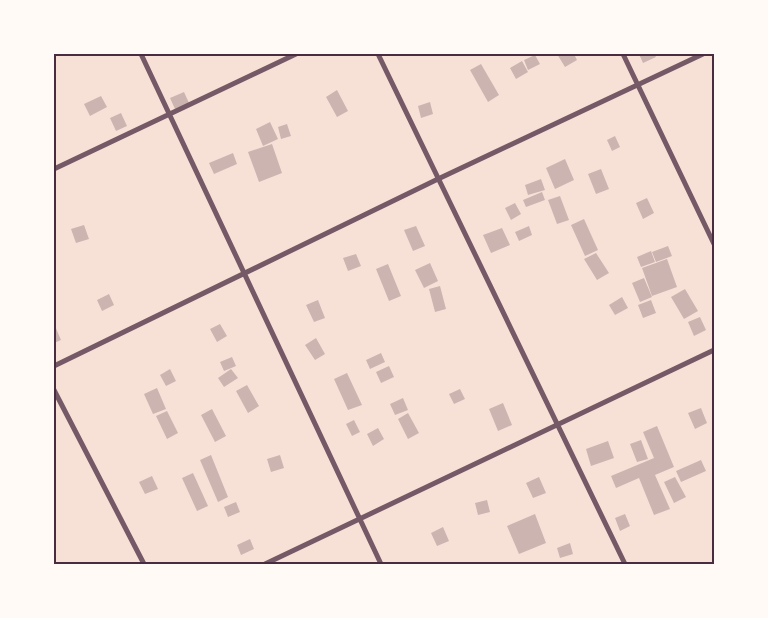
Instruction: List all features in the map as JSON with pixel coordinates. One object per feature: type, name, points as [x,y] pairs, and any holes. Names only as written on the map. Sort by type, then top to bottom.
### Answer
[{"type":"street","points":[[141,54],[381,564]]},
{"type":"street","points":[[54,170],[296,54]]},
{"type":"street","points":[[378,54],[625,564]]},
{"type":"street","points":[[623,54],[714,244]]},
{"type":"street","points":[[54,366],[438,179],[703,54]]},
{"type":"street","points":[[265,564],[714,350]]},
{"type":"street","points":[[54,390],[144,564]]},
{"type":"building","points":[[557,54],[574,54],[577,60],[565,67]]},
{"type":"building","points":[[639,54],[654,54],[656,57],[643,63]]},
{"type":"building","points":[[535,55],[540,64],[528,70],[524,60]]},
{"type":"building","points":[[522,61],[528,72],[516,79],[510,68]]},
{"type":"building","points":[[481,64],[499,95],[488,102],[470,70]]},
{"type":"building","points":[[337,90],[348,111],[337,117],[326,97]]},
{"type":"building","points":[[184,92],[189,103],[175,109],[170,98]]},
{"type":"building","points":[[101,96],[107,107],[90,116],[84,104]]},
{"type":"building","points":[[430,102],[433,114],[421,118],[418,106]]},
{"type":"building","points":[[121,113],[127,126],[116,131],[110,118]]},
{"type":"building","points":[[270,122],[278,139],[263,146],[256,129]]},
{"type":"building","points":[[287,124],[291,136],[281,139],[278,127]]},
{"type":"building","points":[[615,136],[620,147],[612,151],[607,140]]},
{"type":"building","points":[[272,144],[282,173],[259,182],[248,152]]},
{"type":"building","points":[[233,153],[237,164],[214,174],[209,163]]},
{"type":"building","points":[[565,159],[574,180],[555,189],[546,168]]},
{"type":"building","points":[[601,169],[609,189],[596,194],[588,174]]},
{"type":"building","points":[[541,179],[545,190],[528,195],[525,185]]},
{"type":"building","points":[[542,192],[545,200],[526,207],[523,200]]},
{"type":"building","points":[[560,196],[569,220],[557,224],[548,200]]},
{"type":"building","points":[[647,198],[654,213],[643,219],[636,203]]},
{"type":"building","points":[[515,203],[521,214],[511,220],[505,208]]},
{"type":"building","points":[[584,219],[598,250],[585,256],[571,225]]},
{"type":"building","points":[[84,225],[89,239],[76,243],[71,229]]},
{"type":"building","points":[[416,226],[425,246],[413,251],[404,230]]},
{"type":"building","points":[[529,226],[532,235],[519,241],[515,232]]},
{"type":"building","points":[[502,228],[510,245],[491,253],[483,235]]},
{"type":"building","points":[[668,246],[672,256],[656,262],[652,252]]},
{"type":"building","points":[[651,251],[655,262],[641,267],[637,257]]},
{"type":"building","points":[[596,253],[609,273],[597,280],[584,259]]},
{"type":"building","points":[[356,254],[361,266],[348,271],[343,258]]},
{"type":"building","points":[[667,259],[677,287],[652,296],[642,268]]},
{"type":"building","points":[[430,263],[438,281],[424,288],[415,270]]},
{"type":"building","points":[[388,264],[401,296],[389,301],[376,269]]},
{"type":"building","points":[[644,278],[652,297],[640,302],[632,283]]},
{"type":"building","points":[[440,286],[446,309],[435,312],[429,289]]},
{"type":"building","points":[[685,289],[698,311],[684,319],[671,297]]},
{"type":"building","points":[[109,294],[114,305],[102,311],[97,300]]},
{"type":"building","points":[[622,297],[628,308],[615,315],[609,305]]},
{"type":"building","points":[[318,300],[325,318],[314,322],[306,305]]},
{"type":"building","points":[[651,300],[656,313],[643,318],[638,305]]},
{"type":"building","points":[[700,317],[706,330],[694,336],[688,322]]},
{"type":"building","points":[[220,324],[227,336],[217,342],[210,329]]},
{"type":"building","points":[[54,327],[61,340],[54,343]]},
{"type":"building","points":[[316,338],[325,354],[315,360],[305,345]]},
{"type":"building","points":[[381,353],[385,362],[370,369],[366,360]]},
{"type":"building","points":[[232,357],[236,366],[224,371],[220,362]]},
{"type":"building","points":[[389,366],[394,377],[381,383],[376,372]]},
{"type":"building","points":[[170,369],[176,381],[166,386],[160,375]]},
{"type":"building","points":[[231,369],[238,378],[224,387],[218,378]]},
{"type":"building","points":[[347,373],[362,405],[348,410],[334,379]]},
{"type":"building","points":[[247,385],[259,406],[248,413],[236,391]]},
{"type":"building","points":[[157,388],[166,409],[153,414],[144,394]]},
{"type":"building","points":[[460,389],[465,399],[454,404],[449,394]]},
{"type":"building","points":[[403,398],[408,410],[395,415],[390,404]]},
{"type":"building","points":[[503,403],[512,425],[498,431],[489,409]]},
{"type":"building","points":[[701,408],[707,423],[695,429],[688,413]]},
{"type":"building","points":[[212,409],[226,436],[215,442],[201,415]]},
{"type":"building","points":[[167,411],[178,433],[167,439],[156,416]]},
{"type":"building","points":[[408,413],[419,433],[408,439],[398,419]]},
{"type":"building","points":[[354,420],[360,432],[352,436],[346,424]]},
{"type":"building","points":[[657,426],[674,467],[655,475],[670,509],[654,515],[639,478],[616,488],[611,476],[654,458],[643,432]]},
{"type":"building","points":[[378,428],[384,439],[373,446],[367,434]]},
{"type":"building","points":[[641,440],[648,459],[637,462],[630,444]]},
{"type":"building","points":[[608,441],[614,458],[591,466],[586,449]]},
{"type":"building","points":[[211,455],[228,497],[218,502],[200,460]]},
{"type":"building","points":[[280,455],[284,468],[271,472],[267,459]]},
{"type":"building","points":[[701,460],[706,471],[681,482],[676,471]]},
{"type":"building","points":[[193,473],[208,506],[197,511],[182,478]]},
{"type":"building","points":[[152,476],[158,489],[145,494],[139,482]]},
{"type":"building","points":[[539,477],[546,493],[533,498],[526,483]]},
{"type":"building","points":[[675,477],[686,497],[674,503],[664,482]]},
{"type":"building","points":[[487,500],[490,512],[478,515],[475,503]]},
{"type":"building","points":[[236,502],[240,512],[228,517],[224,507]]},
{"type":"building","points":[[535,514],[546,543],[519,554],[507,526]]},
{"type":"building","points":[[625,514],[630,526],[620,531],[615,518]]},
{"type":"building","points":[[443,527],[449,541],[437,546],[431,533]]},
{"type":"building","points":[[250,539],[254,549],[241,555],[237,545]]},
{"type":"building","points":[[570,543],[573,554],[560,558],[557,548]]}]
